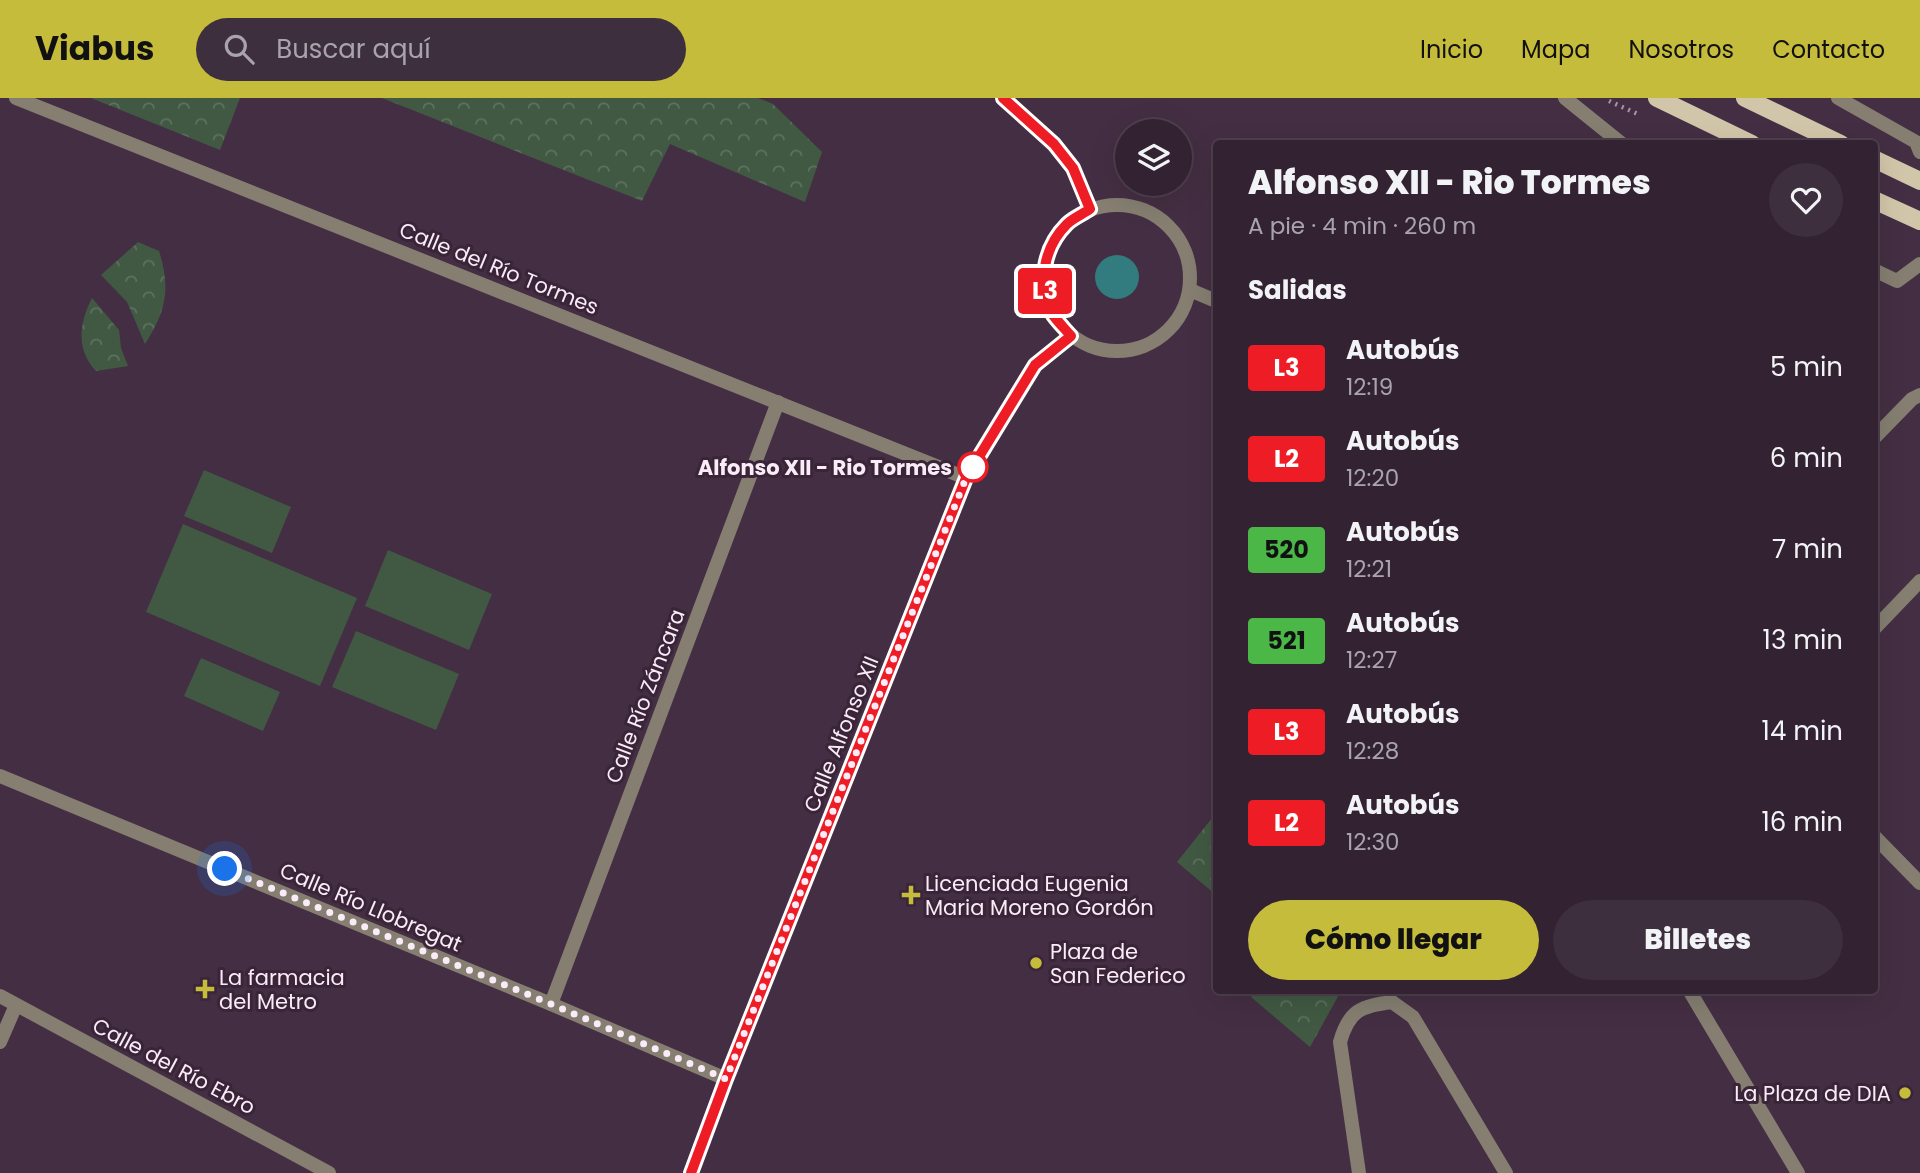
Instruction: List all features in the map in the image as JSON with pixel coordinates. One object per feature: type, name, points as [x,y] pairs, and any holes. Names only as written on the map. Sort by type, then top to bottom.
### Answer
[{"type":"main road","points":[[1657,98],[1744,140]]},
{"type":"main road","points":[[1745,98],[1833,140]]},
{"type":"main road","points":[[1878,161],[1920,181]]},
{"type":"main road","points":[[1878,202],[1920,221]]},
{"type":"street","name":"Calle del Río Tormes","points":[[16,98],[966,478]]},
{"type":"street","points":[[1003,98],[1054,144],[1073,168],[1090,209]]},
{"type":"street","points":[[1565,98],[1617,140]]},
{"type":"street","points":[[1838,98],[1916,142],[1920,152]]},
{"type":"street","points":[[1112,205],[1134,206],[1154,215],[1171,228],[1184,247],[1190,268],[1190,290],[1182,314],[1165,334],[1143,347],[1118,352],[1093,348],[1071,336],[1054,316],[1045,292],[1044,267],[1052,243],[1069,223],[1090,209],[1112,205]]},
{"type":"street","points":[[1878,272],[1897,281],[1920,264]]},
{"type":"street","points":[[1190,290],[1213,300]]},
{"type":"street","name":"Calle Alfonso XII","points":[[691,1173],[966,478],[1035,365],[1071,336]]},
{"type":"street","points":[[1878,434],[1912,399],[1920,395]]},
{"type":"street","name":"Calle Río Záncara","points":[[551,1004],[778,402]]},
{"type":"street","points":[[1878,625],[1920,581]]},
{"type":"street","name":"Calle Río Llobregat","points":[[0,776],[726,1079]]},
{"type":"street","points":[[1878,840],[1920,883]]},
{"type":"street","points":[[1691,994],[1798,1173]]},
{"type":"street","name":"Calle del Río Ebro","points":[[0,996],[328,1173]]},
{"type":"street","points":[[1359,1173],[1340,1042],[1346,1022],[1367,1005],[1392,1002],[1413,1017],[1506,1173]]},
{"type":"street","points":[[0,1042],[16,1004]]},
{"type":"green space","points":[[91,98],[240,98],[220,150]]},
{"type":"green space","points":[[382,98],[758,98],[773,104],[822,152],[805,202],[670,144],[642,201]]},
{"type":"green space","points":[[138,242],[159,251],[165,277],[162,310],[145,344],[127,302],[101,275]]},
{"type":"green space","points":[[92,298],[119,330],[121,348],[128,366],[96,371],[85,354],[82,327]]},
{"type":"green space","points":[[204,470],[291,507],[272,553],[184,516]]},
{"type":"green space","points":[[183,524],[357,598],[320,686],[146,612]]},
{"type":"green space","points":[[388,550],[492,594],[469,650],[365,606]]},
{"type":"green space","points":[[356,631],[459,674],[436,730],[332,687]]},
{"type":"green space","points":[[201,658],[280,692],[263,731],[184,696]]},
{"type":"green space","points":[[1213,817],[1213,892],[1177,862]]},
{"type":"green space","points":[[1252,994],[1339,994],[1310,1047],[1251,997]]},
{"type":"shaded area","points":[[1117,255],[1126,256],[1133,261],[1138,268],[1138,286],[1133,293],[1126,298],[1117,299],[1108,298],[1101,293],[1096,286],[1095,277],[1096,268],[1101,261],[1108,256]]},
{"type":"bus line","name":"L3","points":[[691,1173],[966,478],[1035,365],[1071,336],[1054,316],[1045,292],[1044,267],[1052,243],[1069,223],[1090,209],[1073,168],[1054,144],[1003,98]]},
{"type":"place","name":"Alfonso XII - Rio Tormes","points":[[973,467]]},
{"type":"place","name":"Licenciada Eugenia Maria Moreno Gordón","points":[[911,895]]},
{"type":"place","name":"Plaza de San Federico","points":[[1036,963]]},
{"type":"place","name":"La farmacia del Metro","points":[[205,989]]},
{"type":"place","name":"La Plaza de DIA","points":[[1905,1093]]},
{"type":"route","points":[[225,869],[726,1079],[966,478],[979,456],[973,467]]}]
